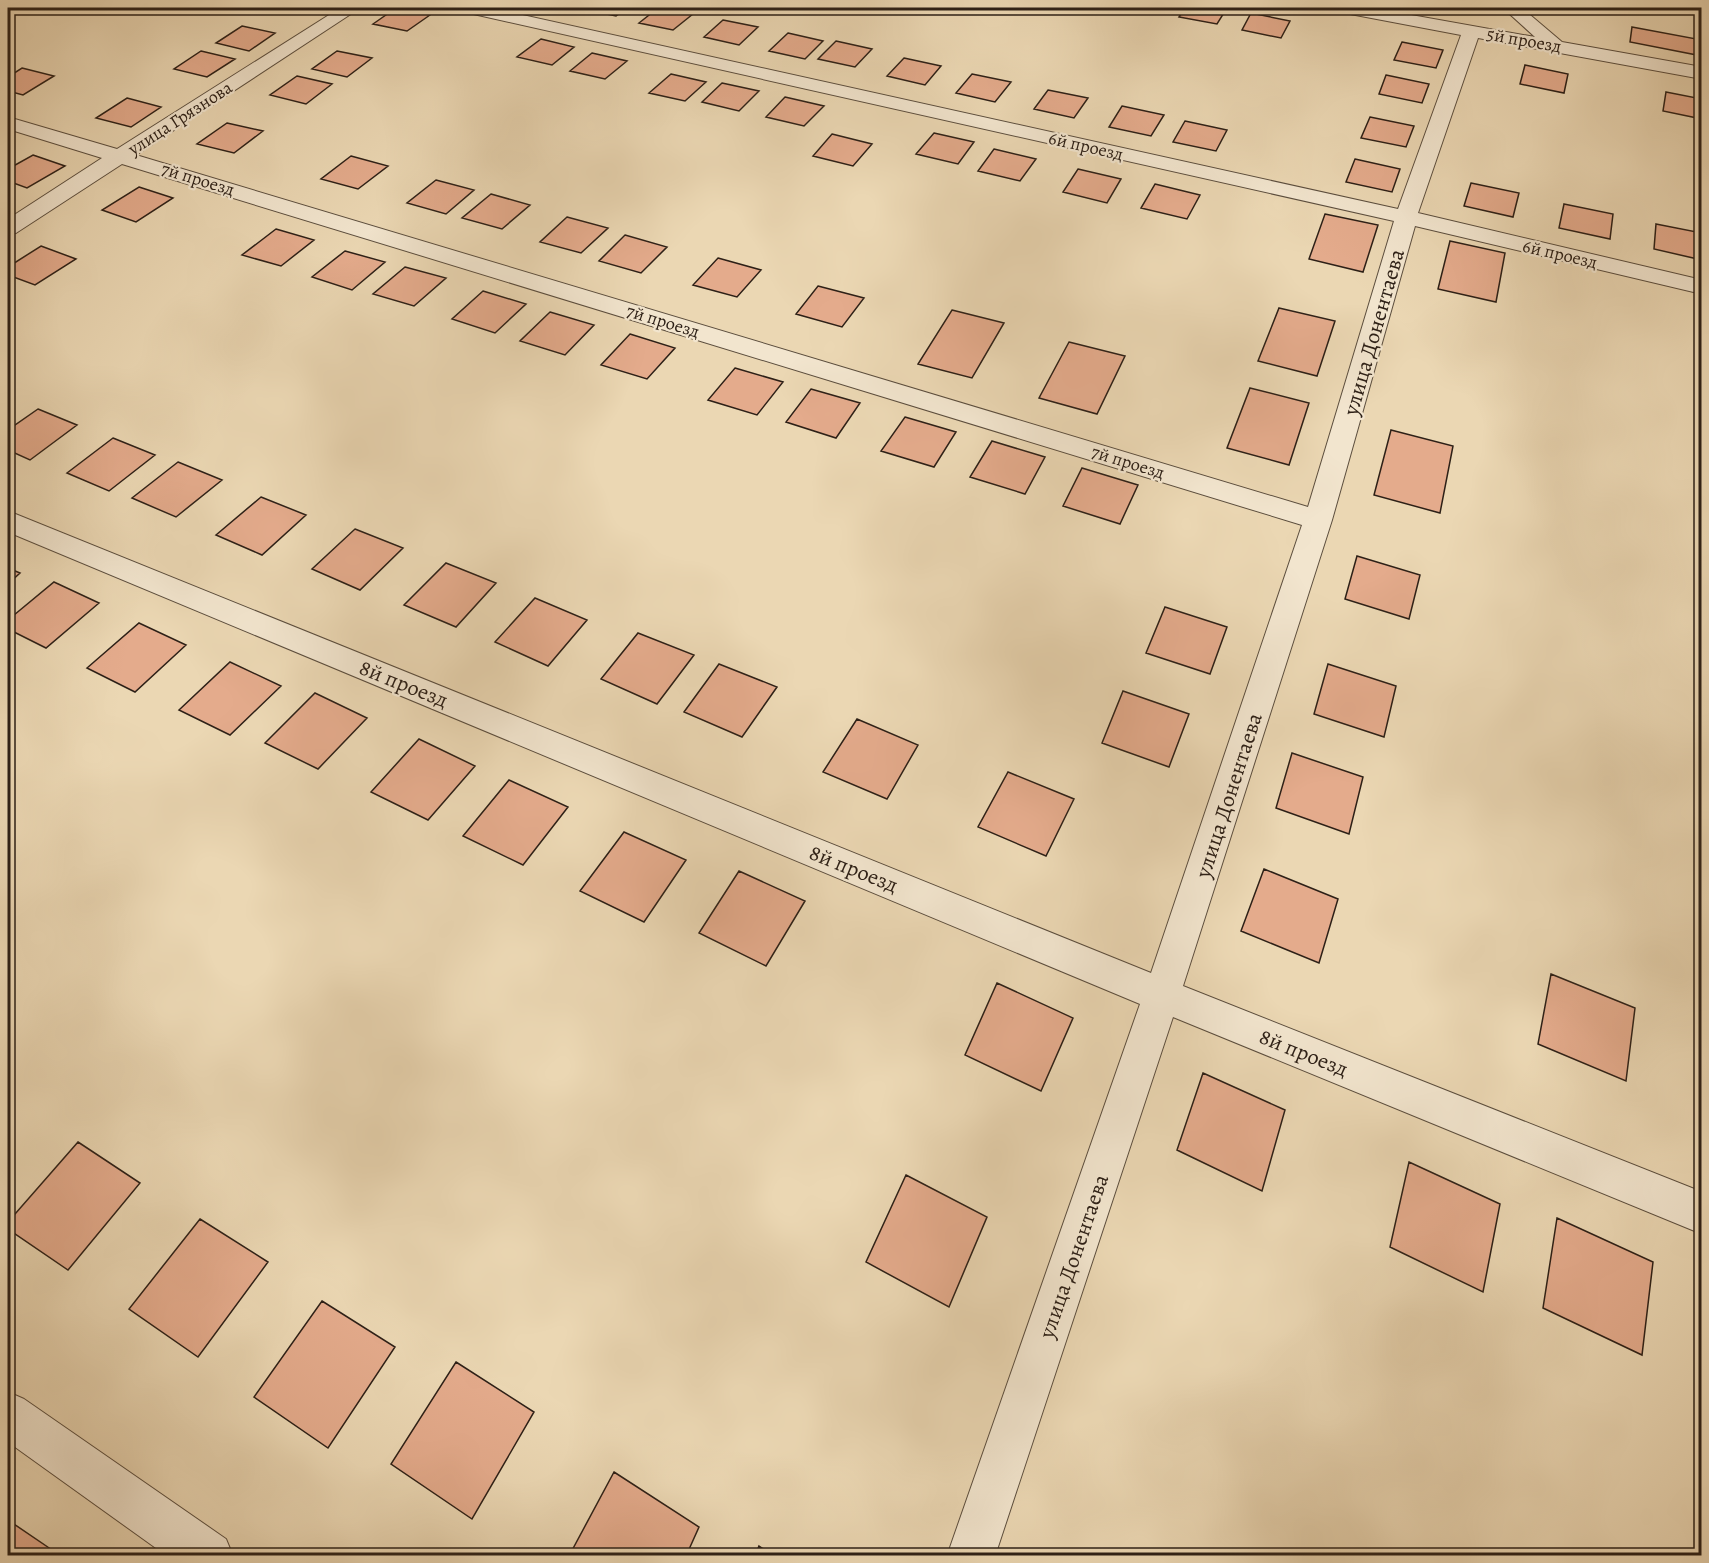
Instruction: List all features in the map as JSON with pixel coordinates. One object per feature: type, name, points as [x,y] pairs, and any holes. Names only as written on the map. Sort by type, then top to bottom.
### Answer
[{"type":"street","name":"улица Грязнова","points":[[8,228],[351,8]]},
{"type":"street","name":"6й проезд","points":[[469,8],[1406,217],[1701,287]]},
{"type":"street","name":"5й проезд","points":[[1346,8],[1701,73]]},
{"type":"street","points":[[1512,8],[1555,45]]},
{"type":"street","name":"улица Донентаева","points":[[971,1556],[1162,995],[1318,520],[1406,217],[1471,31]]},
{"type":"street","name":"7й проезд","points":[[8,123],[1318,520]]},
{"type":"street","name":"8й проезд","points":[[8,521],[1162,995],[1701,1213]]},
{"type":"street","points":[[8,1415],[209,1556]]},
{"type":"building","points":[[396,8],[430,15],[407,31],[373,24]]},
{"type":"building","points":[[627,8],[616,16],[583,9]]},
{"type":"building","points":[[658,8],[693,14],[673,30],[639,23]]},
{"type":"building","points":[[1185,8],[1227,8],[1217,24],[1179,17]]},
{"type":"building","points":[[1251,13],[1290,21],[1281,38],[1242,30]]},
{"type":"building","points":[[723,20],[758,27],[739,45],[704,37]]},
{"type":"building","points":[[242,26],[275,33],[249,51],[216,43]]},
{"type":"building","points":[[1632,27],[1702,40],[1702,56],[1630,42]]},
{"type":"building","points":[[788,33],[823,41],[805,59],[769,51]]},
{"type":"building","points":[[541,39],[574,47],[552,65],[517,57]]},
{"type":"building","points":[[836,41],[872,49],[855,67],[818,59]]},
{"type":"building","points":[[1402,42],[1443,50],[1436,68],[1394,60]]},
{"type":"building","points":[[201,51],[235,59],[207,77],[174,69]]},
{"type":"building","points":[[337,51],[372,58],[347,77],[312,69]]},
{"type":"building","points":[[592,53],[627,61],[605,79],[570,71]]},
{"type":"building","points":[[904,58],[941,66],[925,85],[887,76]]},
{"type":"building","points":[[1525,65],[1568,74],[1564,93],[1520,84]]},
{"type":"building","points":[[22,68],[54,76],[23,95],[8,91],[8,77]]},
{"type":"building","points":[[671,74],[706,82],[685,101],[649,93]]},
{"type":"building","points":[[972,74],[1011,82],[995,102],[956,93]]},
{"type":"building","points":[[1386,75],[1429,84],[1422,103],[1379,94]]},
{"type":"building","points":[[297,76],[332,84],[306,104],[270,95]]},
{"type":"building","points":[[722,83],[759,91],[739,111],[702,102]]},
{"type":"building","points":[[1048,90],[1088,98],[1074,118],[1034,109]]},
{"type":"building","points":[[1666,92],[1702,99],[1702,119],[1663,111]]},
{"type":"building","points":[[785,97],[824,106],[804,126],[766,117]]},
{"type":"building","points":[[127,98],[161,107],[131,127],[96,118]]},
{"type":"building","points":[[1122,106],[1164,115],[1151,136],[1109,127]]},
{"type":"building","points":[[1370,117],[1414,126],[1406,147],[1361,138]]},
{"type":"building","points":[[1185,121],[1227,130],[1216,151],[1173,142]]},
{"type":"building","points":[[227,123],[263,131],[234,153],[197,144]]},
{"type":"building","points":[[934,133],[974,142],[958,164],[916,154]]},
{"type":"building","points":[[832,134],[872,144],[853,166],[813,156]]},
{"type":"building","points":[[994,149],[1036,159],[1020,181],[978,171]]},
{"type":"building","points":[[33,155],[65,166],[27,188],[8,181],[8,169]]},
{"type":"building","points":[[351,156],[388,166],[358,189],[321,179]]},
{"type":"building","points":[[1355,159],[1400,169],[1392,192],[1346,182]]},
{"type":"building","points":[[1078,169],[1121,179],[1107,203],[1063,192]]},
{"type":"building","points":[[436,180],[474,190],[446,214],[407,203]]},
{"type":"building","points":[[1471,183],[1519,193],[1513,217],[1464,206]]},
{"type":"building","points":[[1155,184],[1200,195],[1187,219],[1141,208]]},
{"type":"building","points":[[139,187],[173,198],[136,222],[102,210]]},
{"type":"building","points":[[491,194],[530,205],[502,229],[462,218]]},
{"type":"building","points":[[1564,204],[1613,214],[1610,239],[1559,228]]},
{"type":"building","points":[[1325,214],[1378,225],[1363,272],[1309,259]]},
{"type":"building","points":[[567,217],[608,228],[581,253],[540,242]]},
{"type":"building","points":[[1656,224],[1702,233],[1702,260],[1654,249]]},
{"type":"building","points":[[276,229],[314,240],[281,266],[242,255]]},
{"type":"building","points":[[625,235],[667,247],[641,273],[599,261]]},
{"type":"building","points":[[1450,241],[1505,253],[1496,302],[1438,289]]},
{"type":"building","points":[[41,246],[76,259],[35,285],[8,275],[8,267]]},
{"type":"building","points":[[345,251],[385,262],[352,290],[312,277]]},
{"type":"building","points":[[718,258],[761,270],[737,297],[693,285]]},
{"type":"building","points":[[405,267],[446,278],[414,306],[373,294]]},
{"type":"building","points":[[818,286],[864,298],[842,327],[796,314]]},
{"type":"building","points":[[483,291],[526,304],[495,333],[452,319]]},
{"type":"building","points":[[1279,308],[1335,321],[1317,376],[1258,361]]},
{"type":"building","points":[[952,310],[1004,323],[972,378],[918,364]]},
{"type":"building","points":[[550,312],[594,325],[565,355],[520,341]]},
{"type":"building","points":[[630,334],[675,348],[647,379],[601,365]]},
{"type":"building","points":[[1069,342],[1125,356],[1097,414],[1039,398]]},
{"type":"building","points":[[735,368],[783,382],[757,415],[708,400]]},
{"type":"building","points":[[1250,388],[1309,403],[1289,465],[1227,448]]},
{"type":"building","points":[[811,389],[860,403],[836,438],[786,422]]},
{"type":"building","points":[[38,409],[77,425],[30,460],[8,450],[8,430]]},
{"type":"building","points":[[905,417],[956,432],[934,467],[881,451]]},
{"type":"building","points":[[1391,430],[1453,446],[1440,513],[1374,495]]},
{"type":"building","points":[[113,438],[155,455],[109,491],[67,473]]},
{"type":"building","points":[[992,441],[1045,457],[1025,494],[970,477]]},
{"type":"building","points":[[178,462],[222,480],[176,517],[132,498]]},
{"type":"building","points":[[1082,468],[1138,485],[1120,524],[1063,506]]},
{"type":"building","points":[[261,497],[306,515],[262,555],[216,535]]},
{"type":"building","points":[[355,529],[403,548],[360,590],[312,569]]},
{"type":"building","points":[[1357,556],[1420,575],[1409,619],[1345,599]]},
{"type":"building","points":[[446,563],[496,583],[456,627],[404,605]]},
{"type":"building","points":[[8,568],[20,573],[8,584]]},
{"type":"building","points":[[54,582],[99,603],[46,648],[8,629],[8,620]]},
{"type":"building","points":[[535,598],[587,620],[548,666],[495,642]]},
{"type":"building","points":[[1165,607],[1227,627],[1210,674],[1146,653]]},
{"type":"building","points":[[139,623],[186,645],[135,692],[87,668]]},
{"type":"building","points":[[638,633],[694,655],[657,704],[601,679]]},
{"type":"building","points":[[230,662],[281,686],[230,735],[179,710]]},
{"type":"building","points":[[719,664],[777,687],[742,737],[684,712]]},
{"type":"building","points":[[1328,664],[1396,686],[1384,737],[1314,714]]},
{"type":"building","points":[[1123,691],[1189,714],[1169,767],[1102,743]]},
{"type":"building","points":[[315,693],[367,718],[318,769],[265,743]]},
{"type":"building","points":[[857,719],[918,745],[887,799],[823,772]]},
{"type":"building","points":[[419,739],[475,766],[428,820],[371,792]]},
{"type":"building","points":[[1292,753],[1363,777],[1349,834],[1276,808]]},
{"type":"building","points":[[1008,772],[1074,799],[1046,856],[978,827]]},
{"type":"building","points":[[509,780],[568,807],[523,865],[463,836]]},
{"type":"building","points":[[624,832],[686,860],[644,922],[580,891]]},
{"type":"building","points":[[1264,869],[1338,899],[1319,963],[1241,931]]},
{"type":"building","points":[[739,871],[805,901],[766,966],[699,933]]},
{"type":"building","points":[[1551,974],[1635,1008],[1626,1081],[1538,1044]]},
{"type":"building","points":[[997,983],[1073,1018],[1041,1091],[965,1055]]},
{"type":"building","points":[[1203,1073],[1285,1110],[1262,1191],[1177,1150]]},
{"type":"building","points":[[78,1142],[140,1183],[68,1270],[8,1229],[8,1222]]},
{"type":"building","points":[[1409,1162],[1500,1204],[1483,1292],[1390,1247]]},
{"type":"building","points":[[906,1175],[987,1217],[949,1307],[866,1262]]},
{"type":"building","points":[[1557,1218],[1653,1262],[1642,1355],[1543,1308]]},
{"type":"building","points":[[200,1219],[268,1262],[198,1357],[129,1309]]},
{"type":"building","points":[[322,1301],[395,1347],[328,1448],[254,1397]]},
{"type":"building","points":[[456,1362],[534,1412],[472,1519],[391,1464]]},
{"type":"building","points":[[614,1472],[699,1527],[686,1556],[569,1556]]},
{"type":"building","points":[[8,1520],[58,1554],[8,1556]]},
{"type":"building","points":[[759,1546],[774,1556],[755,1556]]}]
